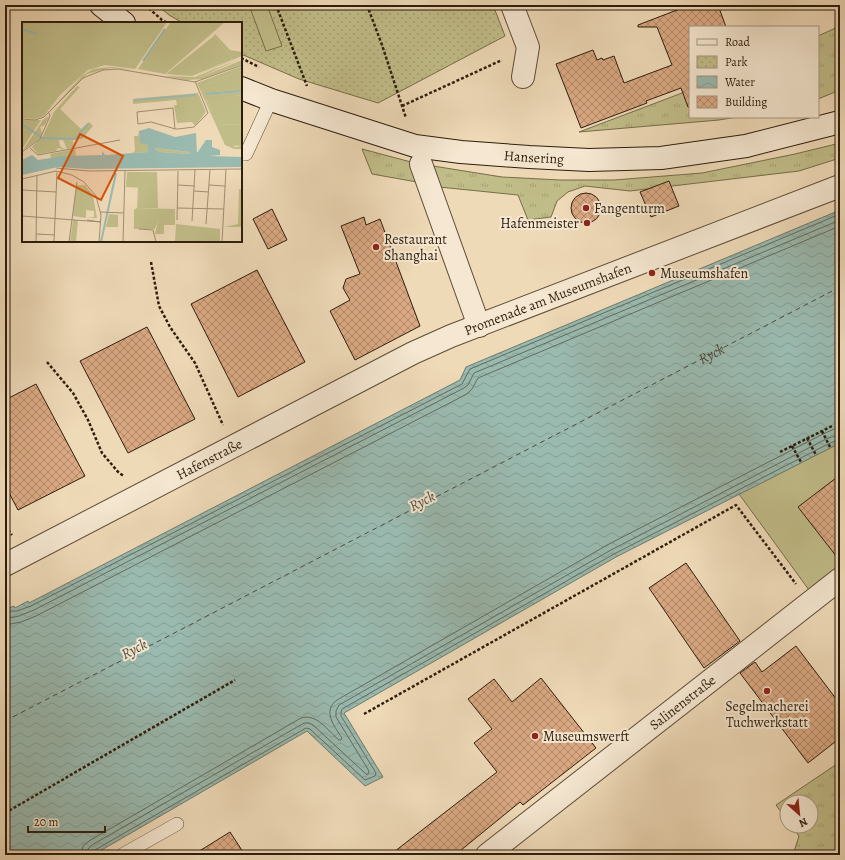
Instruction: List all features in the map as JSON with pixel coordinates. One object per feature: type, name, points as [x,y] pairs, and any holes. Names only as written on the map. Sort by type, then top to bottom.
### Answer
[{"type":"street","points":[[101,5],[123,22]]},
{"type":"street","points":[[512,5],[528,47],[523,77]]},
{"type":"street","name":"Hansering","points":[[242,88],[271,100],[415,146],[484,154],[589,160],[661,158],[738,147],[838,122]]},
{"type":"street","points":[[421,164],[479,326]]},
{"type":"street","name":"Promenade am Museumshafen","points":[[413,353],[451,336],[840,186]]},
{"type":"street","name":"Hafenstraße","points":[[5,565],[413,353]]},
{"type":"street","name":"Salinenstraße","points":[[487,855],[840,579]]},
{"type":"lane","points":[[246,154],[271,100]]},
{"type":"lane","points":[[122,855],[177,824]]},
{"type":"path","points":[[145,5],[166,22]]},
{"type":"path","points":[[276,5],[307,86]]},
{"type":"path","points":[[367,5],[406,118]]},
{"type":"path","points":[[402,106],[528,47]]},
{"type":"path","points":[[151,262],[159,306],[170,327],[195,363],[232,446]]},
{"type":"path","points":[[47,362],[73,393],[88,420],[102,453],[119,473],[132,482],[140,494]]},
{"type":"path","points":[[780,452],[832,426]]},
{"type":"path","points":[[822,431],[830,447]]},
{"type":"path","points":[[807,438],[816,455]]},
{"type":"path","points":[[792,446],[801,462]]},
{"type":"path","points":[[364,714],[736,505],[809,602]]},
{"type":"path","points":[[5,813],[235,680]]},
{"type":"green space","points":[[157,5],[493,5],[505,36],[378,103],[299,79],[242,54],[242,22],[181,22],[169,15]]},
{"type":"green space","points":[[249,5],[267,5],[282,46],[266,51]]},
{"type":"green space","points":[[840,26],[840,90],[819,99],[819,36]]},
{"type":"green space","points":[[689,90],[689,118],[731,118],[719,120],[579,132]]},
{"type":"green space","points":[[840,143],[840,158],[799,171],[630,191],[585,186],[568,192],[557,201],[551,217],[528,220],[518,195],[439,187],[433,166],[502,177],[560,180],[614,180],[702,173]]},
{"type":"green space","points":[[362,149],[411,162],[417,182],[372,174]]},
{"type":"green space","points":[[840,443],[840,566],[809,590],[739,494]]},
{"type":"green space","points":[[840,762],[840,855],[793,855],[799,836],[798,834],[819,834],[819,794],[792,794]]},
{"type":"water","name":"Museumshafen","points":[[840,210],[840,443],[616,557],[344,713],[383,777],[365,786],[307,731],[93,855],[5,855],[5,610],[14,606],[15,608],[28,601],[29,603],[460,380],[466,367]]},
{"type":"building","points":[[690,5],[718,5],[726,26],[689,26],[689,107],[681,88],[646,101],[647,103],[581,128],[556,64],[593,50],[597,60],[602,58],[603,60],[614,56],[624,83],[672,65],[657,27],[638,27],[638,25]]},
{"type":"building","points":[[669,181],[679,206],[651,217],[640,192]]},
{"type":"building","name":"Fangenturm","points":[[586,193],[592,194],[600,202],[600,214],[592,222],[586,223],[580,222],[572,214],[571,208],[572,202],[580,194]]},
{"type":"building","points":[[272,209],[287,240],[268,249],[253,219]]},
{"type":"building","points":[[364,217],[366,225],[380,219],[420,326],[355,360],[330,311],[350,300],[343,288],[346,279],[360,274],[341,226]]},
{"type":"building","points":[[257,270],[305,362],[238,397],[191,304]]},
{"type":"building","points":[[147,327],[195,419],[128,453],[80,361]]},
{"type":"building","points":[[36,384],[85,476],[18,510],[5,485],[5,400]]},
{"type":"building","points":[[840,475],[840,561],[798,507]]},
{"type":"building","points":[[686,563],[740,641],[704,668],[649,588]]},
{"type":"building","points":[[796,646],[840,704],[840,738],[808,763],[740,673],[755,662],[762,672]]},
{"type":"building","name":"Museumswerft","points":[[541,678],[596,748],[523,805],[520,802],[455,855],[390,855],[497,772],[474,743],[492,729],[468,699],[494,679],[512,702]]},
{"type":"building","points":[[230,832],[245,855],[193,855]]},
{"type":"ferry route","points":[[5,721],[840,287]]},
{"type":"place","name":"Fangenturm","points":[[586,208]]},
{"type":"place","name":"Hafenmeister","points":[[587,223]]},
{"type":"place","name":"Restaurant Shanghai","points":[[376,247]]},
{"type":"place","name":"Museumshafen","points":[[652,273]]},
{"type":"place","name":"Segelmacherei Tuchwerkstatt","points":[[767,691]]},
{"type":"place","name":"Museumswerft","points":[[535,736]]},
{"type":"water label","name":"Ryck","points":[[711,353]]},
{"type":"water label","name":"Ryck","points":[[422,501]]},
{"type":"water label","name":"Ryck","points":[[134,649]]}]
